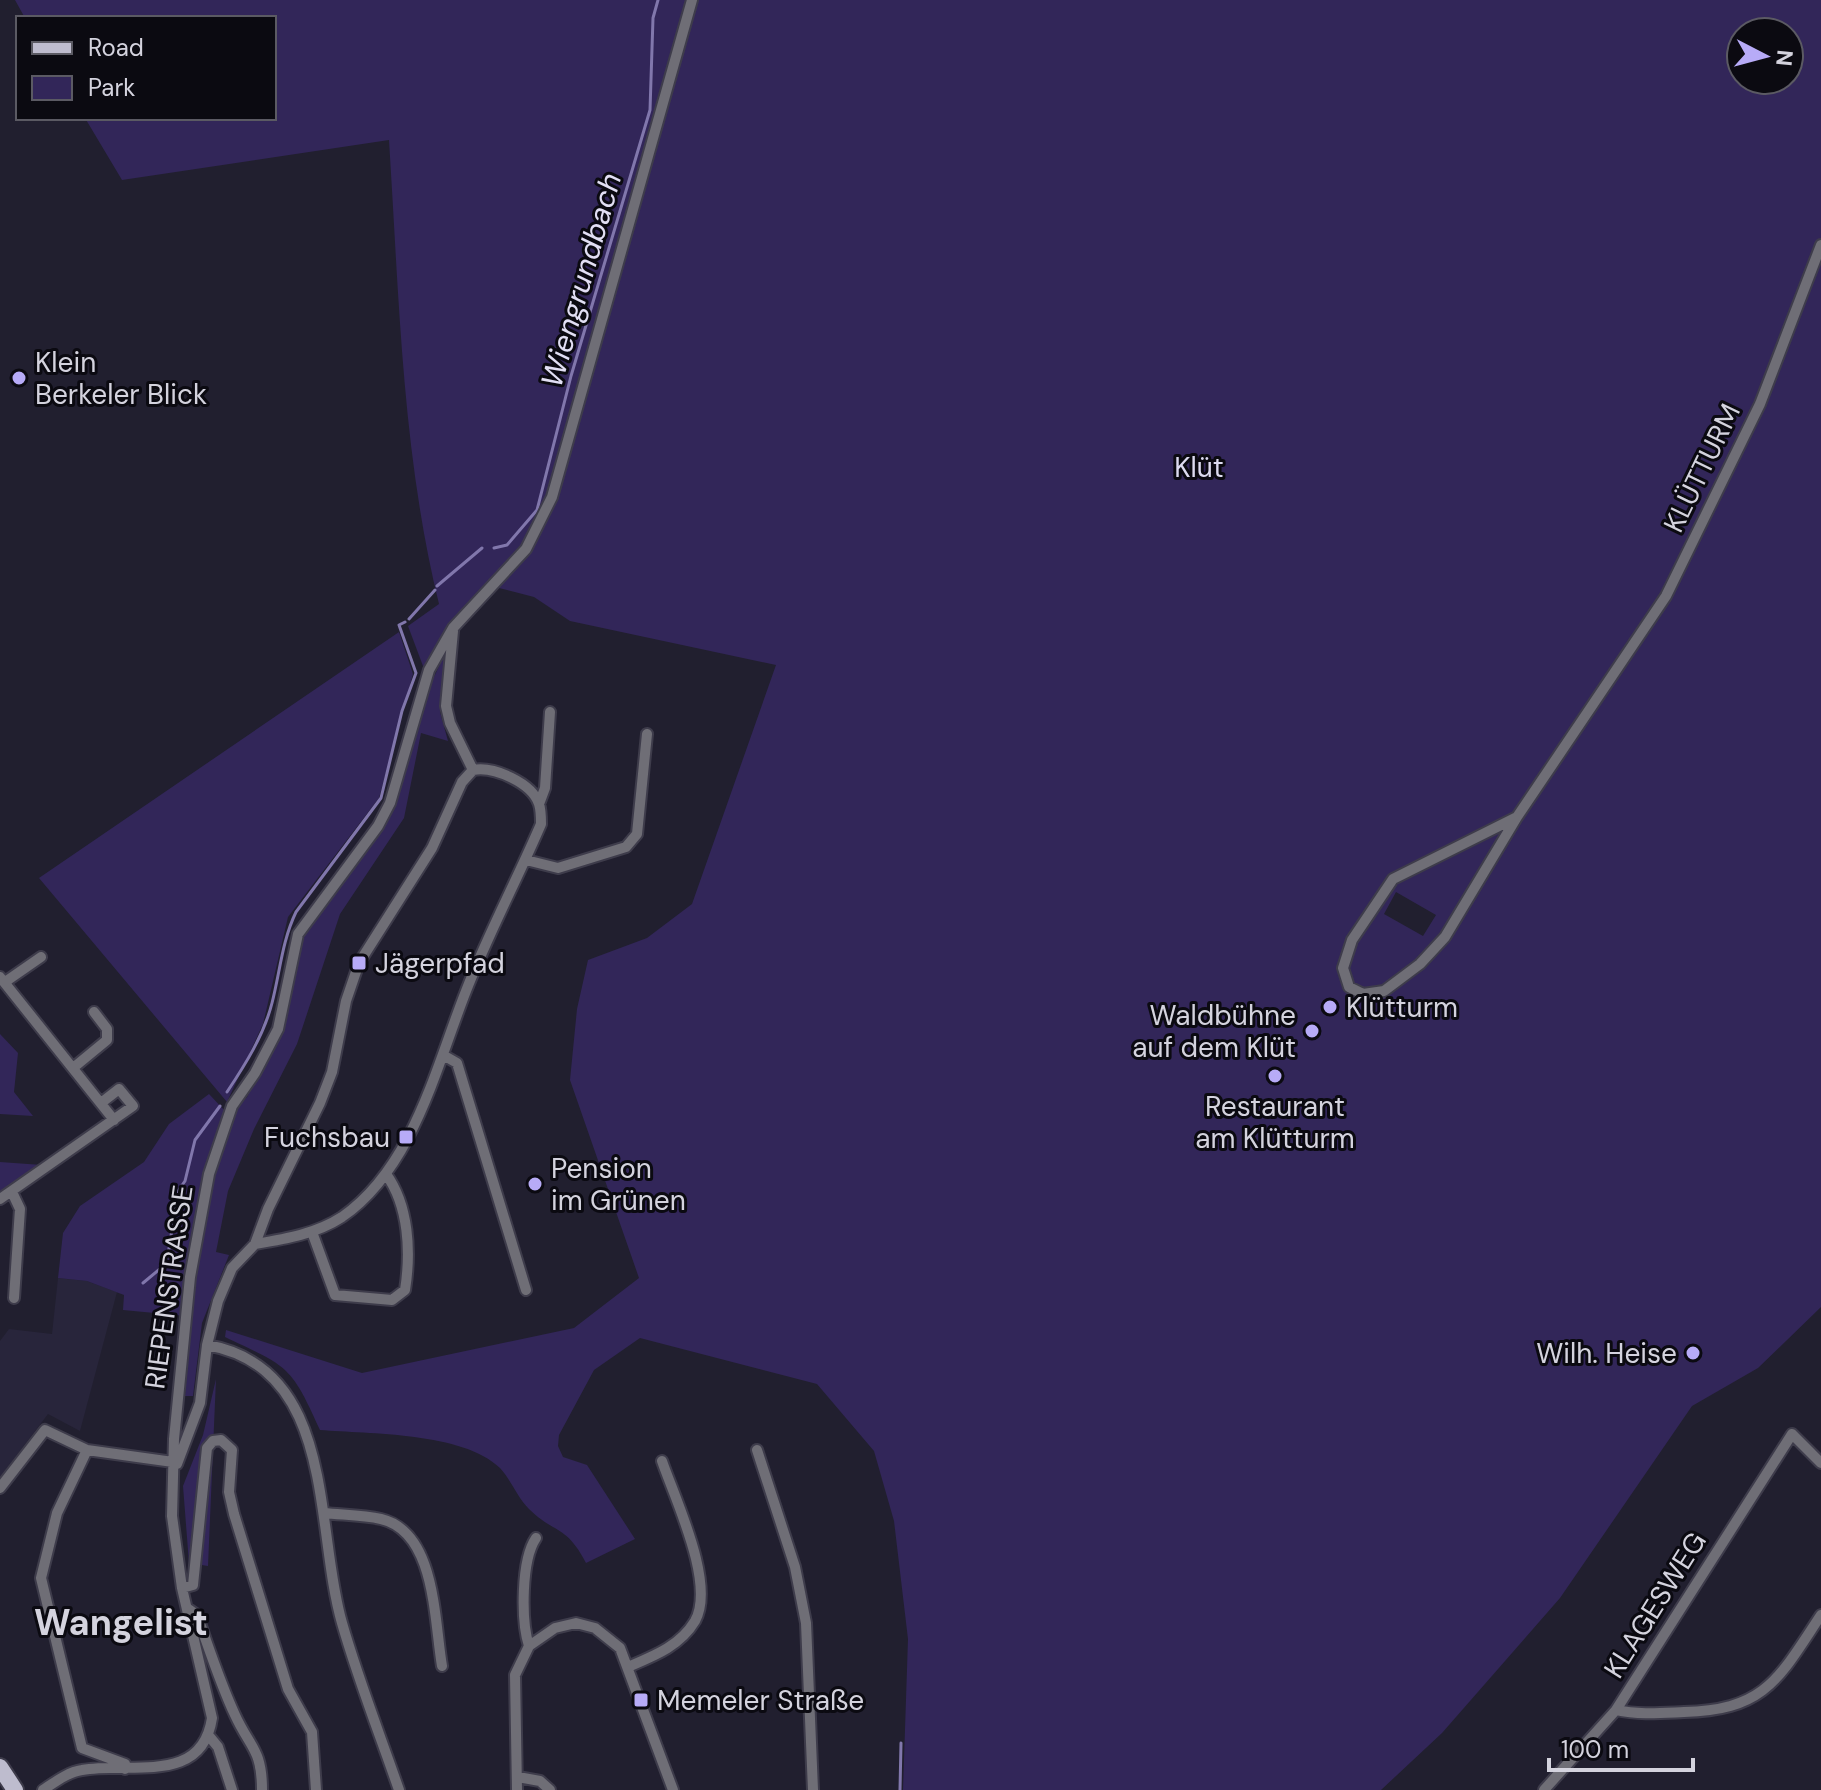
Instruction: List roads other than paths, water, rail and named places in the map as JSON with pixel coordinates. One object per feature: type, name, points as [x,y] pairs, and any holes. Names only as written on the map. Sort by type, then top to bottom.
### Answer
[{"type":"main road","points":[[0,1767],[15,1790]]},
{"type":"street","name":"RIEPENSTRASSE","points":[[232,1790],[218,1747],[209,1736],[212,1718],[182,1588],[172,1516],[177,1408],[198,1224],[209,1174],[232,1106],[244,1091],[278,1029],[298,934],[378,826],[390,803],[429,670],[453,628],[526,549],[552,497],[692,0]]},
{"type":"street","name":"KLÜTTURM","points":[[1517,817],[1393,879],[1352,940],[1343,968],[1349,987],[1372,995],[1384,991],[1420,964],[1445,937],[1517,817],[1666,596],[1760,404],[1821,245]]},
{"type":"street","points":[[453,628],[446,706],[450,723],[473,770]]},
{"type":"street","points":[[255,1244],[312,1232],[342,1217],[386,1174],[443,1055],[482,952],[541,824],[539,804],[545,788],[550,712]]},
{"type":"street","points":[[526,860],[558,868],[626,847],[637,834],[647,734]]},
{"type":"street","points":[[172,1478],[200,1403],[207,1345],[218,1301],[232,1268],[255,1244],[328,1083],[346,1001],[359,963],[432,848],[462,782],[473,770],[492,770],[509,777],[532,793],[539,804]]},
{"type":"street","points":[[41,957],[2,980],[114,1120]]},
{"type":"street","points":[[73,1068],[107,1040],[107,1029],[94,1012]]},
{"type":"street","points":[[443,1055],[457,1063],[526,1290]]},
{"type":"street","points":[[0,1199],[133,1106],[119,1089],[101,1103]]},
{"type":"street","points":[[312,1232],[335,1295],[392,1300],[405,1290],[410,1258],[405,1225],[396,1188],[386,1174]]},
{"type":"street","points":[[12,1192],[20,1209],[14,1298]]},
{"type":"street","points":[[207,1345],[249,1359],[267,1370],[281,1384],[299,1417],[324,1513],[341,1622],[399,1790]]},
{"type":"street","points":[[177,1408],[182,1413],[190,1413],[200,1403]]},
{"type":"street","points":[[0,1488],[45,1430],[87,1450],[173,1462]]},
{"type":"street","name":"KLAGESWEG","points":[[1544,1790],[1616,1710],[1792,1434],[1821,1463]]},
{"type":"street","points":[[182,1588],[193,1585],[197,1565],[207,1448],[213,1441],[221,1440],[232,1450],[229,1492],[278,1660],[288,1689],[312,1732],[316,1790]]},
{"type":"street","points":[[87,1450],[57,1513],[41,1578],[82,1748],[119,1760],[125,1764],[125,1769]]},
{"type":"street","points":[[757,1450],[795,1567],[806,1623],[813,1790]]},
{"type":"street","points":[[630,1666],[667,1650],[696,1620],[702,1581],[662,1461]]},
{"type":"street","points":[[324,1513],[381,1519],[401,1527],[415,1540],[424,1558],[442,1666]]},
{"type":"street","points":[[529,1646],[524,1630],[528,1550],[536,1538]]},
{"type":"street","name":"RIEPENSTRASSE","points":[[187,1608],[197,1615],[236,1718],[255,1745],[262,1767],[262,1790]]},
{"type":"street","points":[[1616,1710],[1633,1714],[1718,1711],[1747,1701],[1783,1671],[1821,1615]]},
{"type":"street","points":[[517,1790],[515,1675],[529,1646],[555,1628],[576,1623],[605,1635],[620,1648],[630,1666],[673,1790]]},
{"type":"street","points":[[43,1790],[82,1770],[125,1769],[178,1762],[200,1751],[209,1736]]},
{"type":"street","points":[[518,1777],[540,1781],[550,1790]]},
{"type":"waterway","name":"Wiengrundbach","points":[[494,548],[507,545],[537,510],[571,376],[650,110],[653,18],[658,0]]},
{"type":"waterway","name":"Wiengrundbach","points":[[437,586],[482,548]]},
{"type":"waterway","name":"Wiengrundbach","points":[[409,619],[435,590]]},
{"type":"waterway","name":"Wiengrundbach","points":[[227,1092],[264,1027],[287,934],[296,912],[381,798],[402,711],[416,673],[399,625],[405,622]]},
{"type":"waterway","name":"Wiengrundbach","points":[[143,1283],[161,1268],[168,1255],[178,1191],[185,1181],[195,1140],[220,1106]]},
{"type":"waterway","points":[[900,1790],[901,1743]]},
{"type":"place","name":"Klein Berkeler Blick","points":[[19,378]]},
{"type":"place","name":"Jägerpfad","points":[[359,963]]},
{"type":"place","name":"Klütturm","points":[[1330,1007]]},
{"type":"place","name":"Waldbühne auf dem Klüt","points":[[1312,1031]]},
{"type":"place","name":"Restaurant am Klütturm","points":[[1275,1076]]},
{"type":"place","name":"Fuchsbau","points":[[406,1137]]},
{"type":"place","name":"Pension im Grünen","points":[[535,1184]]},
{"type":"place","name":"Wilh. Heise","points":[[1693,1353]]},
{"type":"place","name":"Memeler Straße","points":[[641,1700]]},
{"type":"district","name":"Wangelist","points":[[121,1622]]},
{"type":"park label","name":"Klüt","points":[[1199,467]]}]
